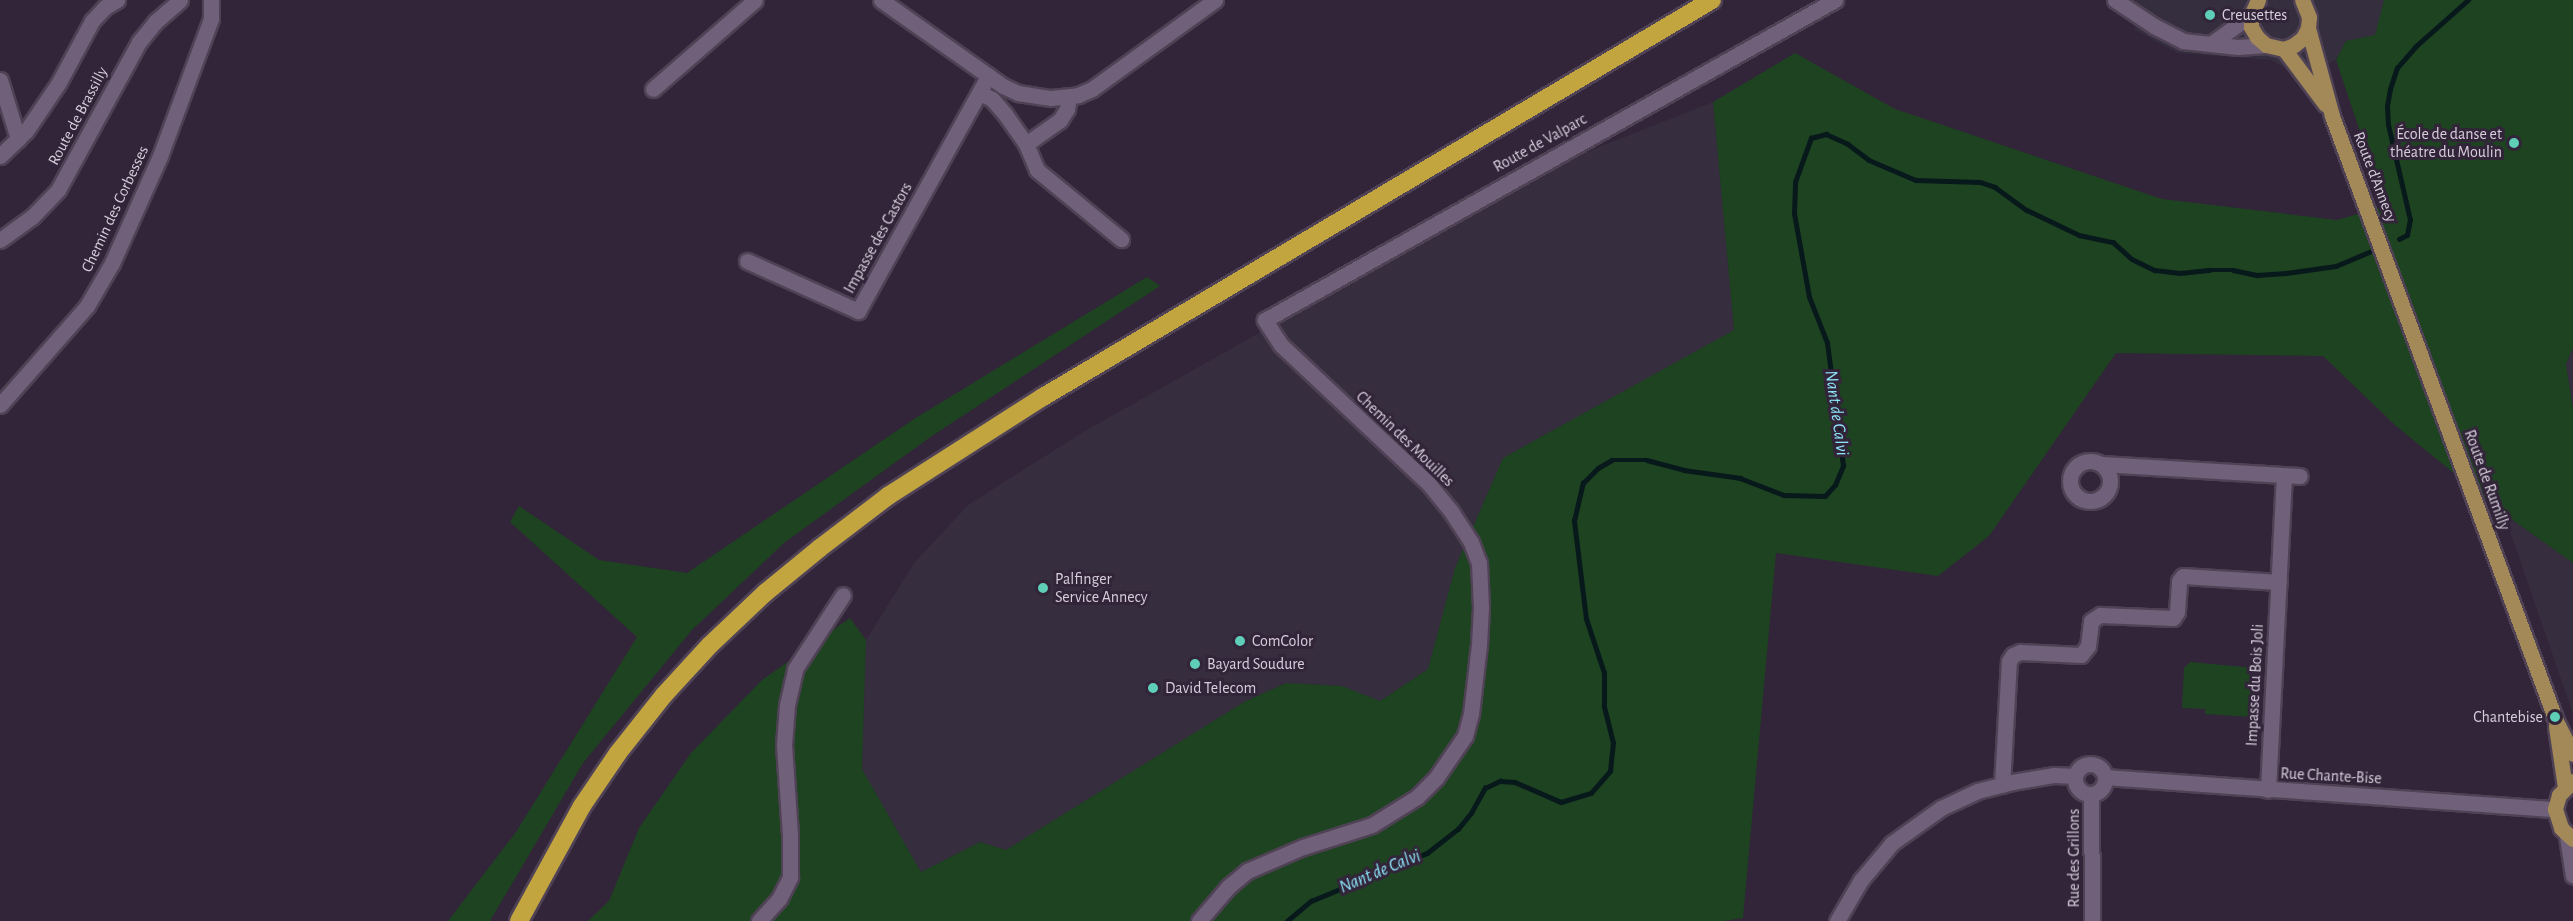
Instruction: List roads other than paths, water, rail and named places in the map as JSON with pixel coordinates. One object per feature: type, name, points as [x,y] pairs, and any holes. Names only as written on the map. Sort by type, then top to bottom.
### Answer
[{"type":"highway","points":[[519,921],[582,806],[618,753],[664,695],[741,615],[820,548],[888,496],[1033,403],[1712,0]]},
{"type":"main road","points":[[2258,0],[2251,15],[2251,27],[2257,38],[2266,45],[2284,48],[2294,45],[2308,28]]},
{"type":"main road","name":"Route d'Annecy","points":[[2302,0],[2309,16],[2308,28],[2332,116],[2384,252]]},
{"type":"main road","name":"Route d'Annecy","points":[[2284,48],[2307,77],[2332,116]]},
{"type":"main road","name":"Route de Rumilly","points":[[2384,252],[2556,721],[2573,754]]},
{"type":"main road","name":"Route de Rumilly","points":[[2556,721],[2557,749],[2569,784]]},
{"type":"main road","points":[[2569,784],[2557,800],[2555,809],[2558,824],[2570,837]]},
{"type":"street","name":"Route de Brassilly","points":[[0,240],[32,217],[58,190],[139,42],[155,22],[180,0]]},
{"type":"street","name":"Chemin des Corbesses","points":[[0,405],[87,306],[112,263],[160,156],[211,19],[210,0]]},
{"type":"street","points":[[653,89],[755,0]]},
{"type":"street","points":[[881,0],[988,76],[1018,93],[1051,98],[1085,92],[1107,80],[1215,0]]},
{"type":"street","name":"Route de Valparc","points":[[1265,320],[1835,0]]},
{"type":"street","points":[[2115,0],[2171,36],[2191,43],[2238,47],[2266,45]]},
{"type":"street","points":[[0,156],[18,139],[58,84],[92,21],[109,2]]},
{"type":"street","points":[[2212,43],[2251,15]]},
{"type":"street","name":"Impasse des Castors","points":[[747,261],[858,311],[988,76]]},
{"type":"street","points":[[0,80],[18,139]]},
{"type":"street","points":[[980,93],[999,106],[1026,144],[1037,170],[1121,239]]},
{"type":"street","points":[[1026,144],[1060,120],[1067,109],[1069,96]]},
{"type":"street","name":"Chemin des Mouilles","points":[[1198,921],[1227,887],[1247,871],[1303,847],[1372,825],[1417,798],[1436,778],[1465,736],[1471,714],[1481,608],[1479,563],[1471,542],[1429,484],[1281,345],[1265,320]]},
{"type":"street","points":[[2102,464],[2300,476]]},
{"type":"street","name":"Impasse du Bois Joli","points":[[2268,790],[2284,475]]},
{"type":"street","points":[[2002,785],[2009,661],[2013,655],[2020,652],[2081,655],[2088,646],[2091,621],[2100,615],[2173,618],[2177,612],[2179,581],[2183,576],[2279,582]]},
{"type":"street","points":[[759,921],[779,899],[790,877],[790,835],[784,745],[787,705],[795,669],[843,595]]},
{"type":"street","points":[[2088,764],[2097,766],[2105,777],[2103,788],[2091,794],[2080,791],[2075,776],[2080,768],[2088,764]]},
{"type":"street","points":[[1837,921],[1861,880],[1892,843],[1941,808],[1977,792],[2002,785],[2054,775],[2075,776]]},
{"type":"street","name":"Rue Chante-Bise","points":[[2105,777],[2555,809]]},
{"type":"street","name":"Rue des Grillons","points":[[2091,794],[2092,921]]},
{"type":"street","points":[[2570,837],[2573,876]]},
{"type":"waterway","name":"Nant de Calvi","points":[[2399,239],[2407,235],[2410,220],[2388,125],[2387,106],[2390,89],[2397,68],[2415,47],[2468,0]]},
{"type":"waterway","name":"Nant de Calvi","points":[[1287,921],[1311,901],[1427,853],[1458,829],[1471,813],[1485,788],[1500,781],[1515,782],[1561,802],[1591,793],[1610,771],[1613,743],[1604,706],[1604,673],[1586,619],[1574,521],[1583,483],[1598,468],[1612,460],[1647,460],[1684,470],[1740,478],[1784,495],[1825,496],[1835,485],[1843,466],[1827,343],[1809,297],[1794,214],[1795,182],[1811,138],[1826,134],[1848,144],[1869,160],[1916,180],[1980,182],[1995,187],[2027,210],[2079,235],[2113,242],[2132,259],[2155,270],[2180,273],[2233,270],[2257,275],[2286,273],[2336,266],[2369,252]]},
{"type":"place","name":"Creusettes","points":[[2210,15]]},
{"type":"place","name":"École de danse et théatre du Moulin","points":[[2514,143]]},
{"type":"place","name":"Palfinger Service Annecy","points":[[1043,588]]},
{"type":"place","name":"ComColor","points":[[1240,641]]},
{"type":"place","name":"Bayard Soudure","points":[[1195,664]]},
{"type":"place","name":"David Telecom","points":[[1153,688]]},
{"type":"place","name":"Chantebise","points":[[2555,717]]}]
